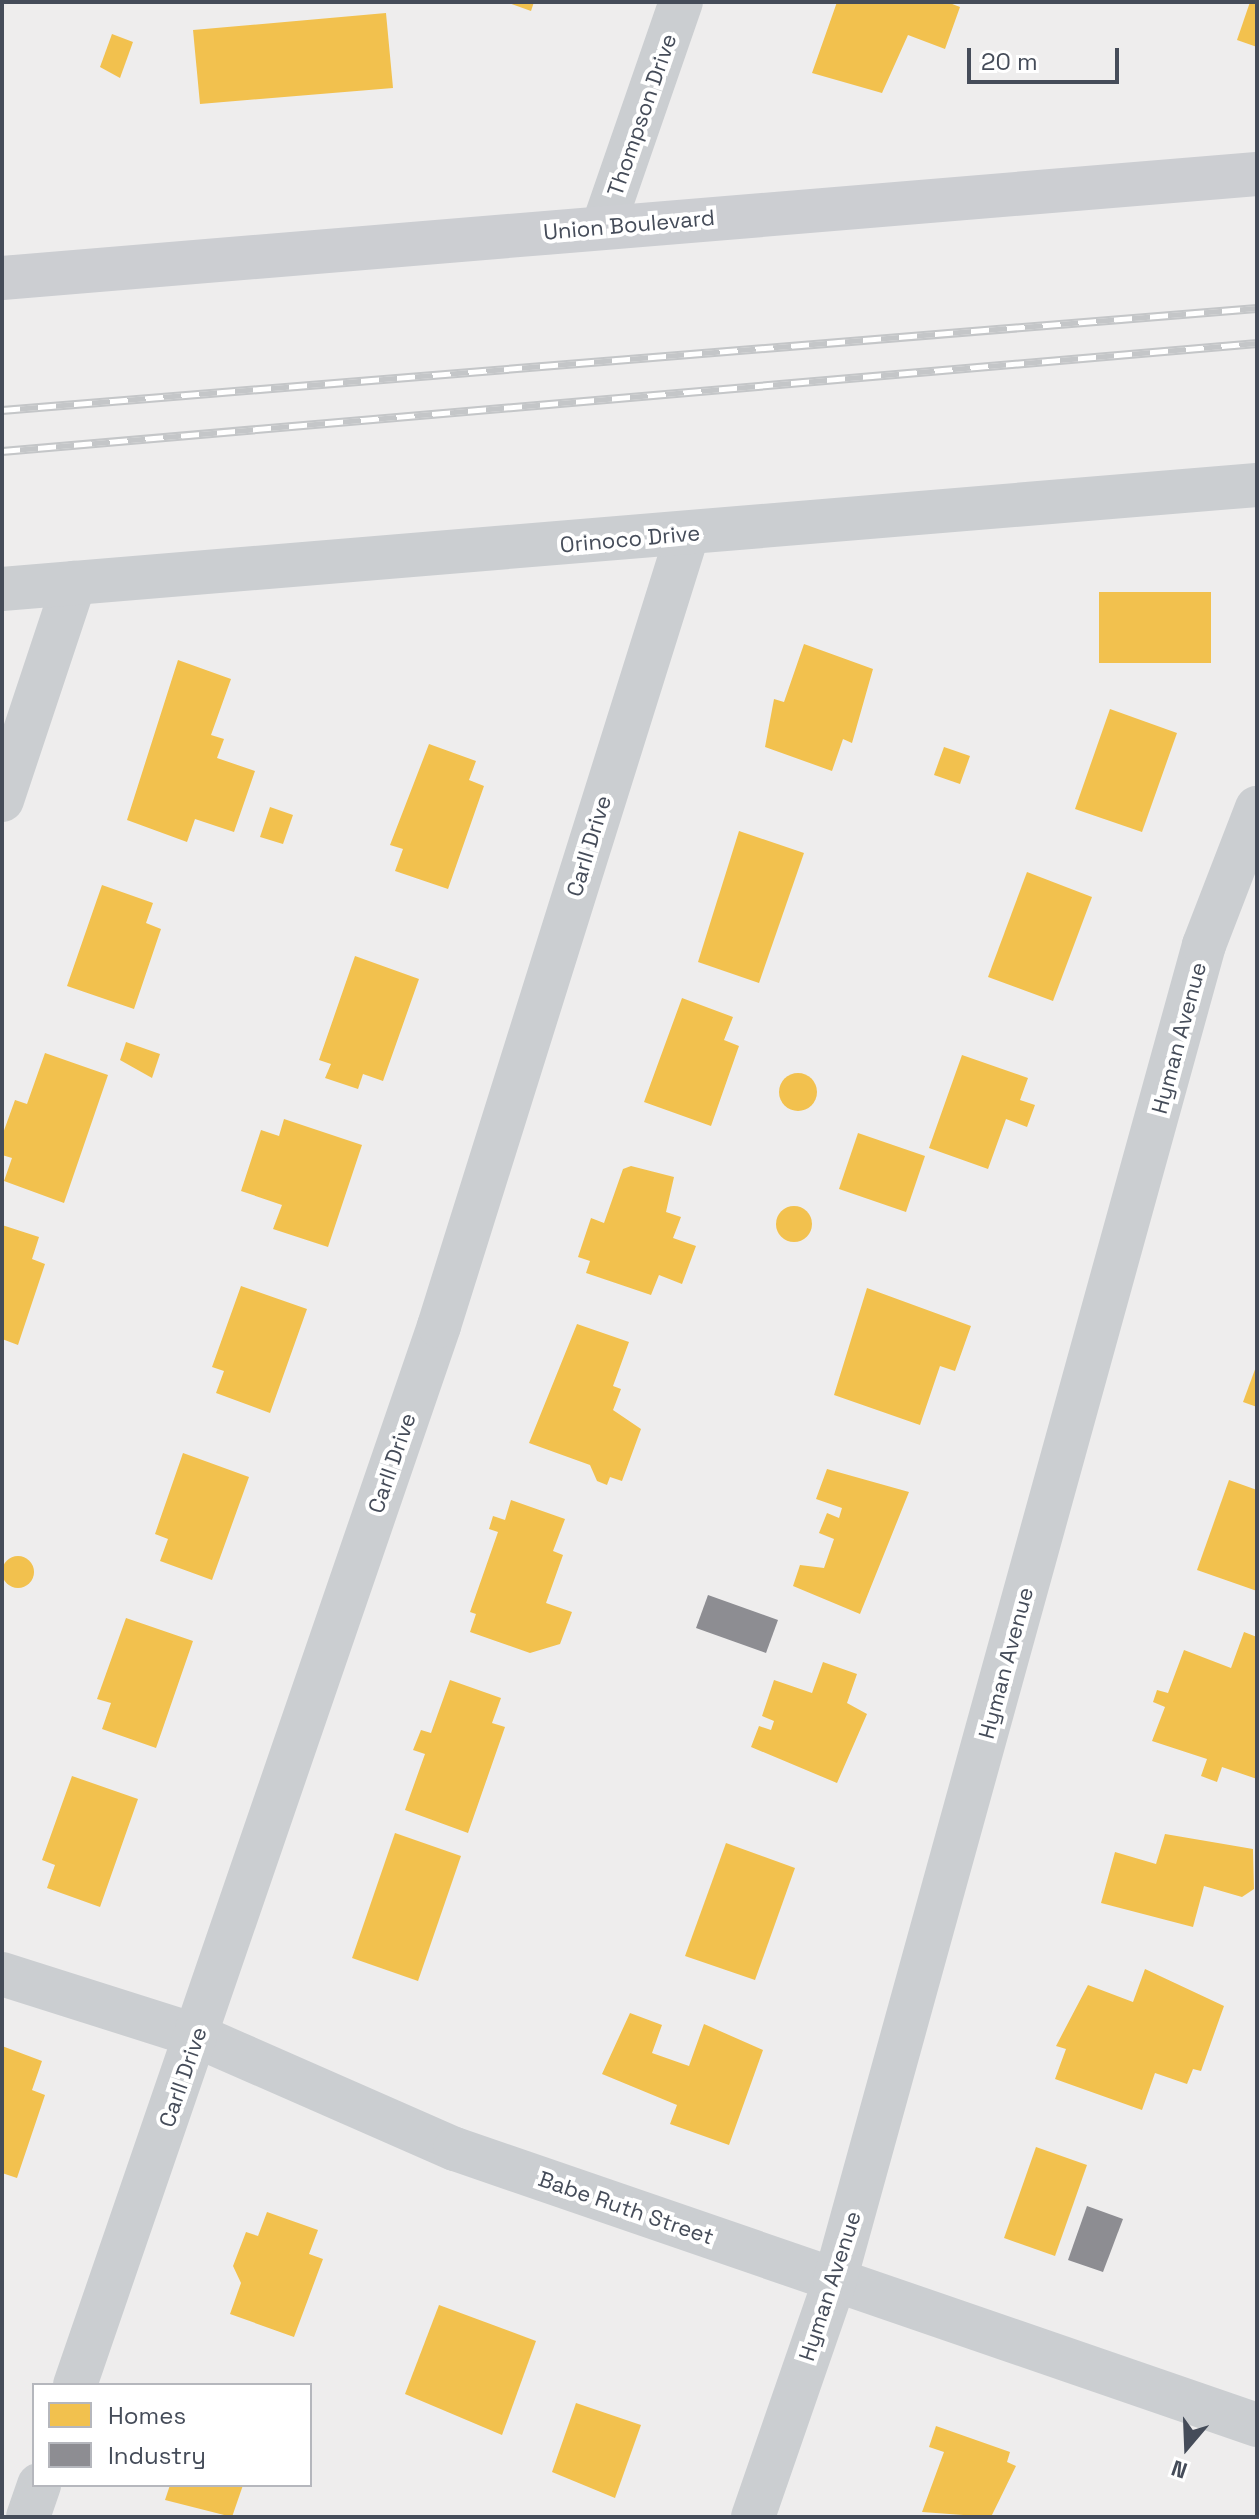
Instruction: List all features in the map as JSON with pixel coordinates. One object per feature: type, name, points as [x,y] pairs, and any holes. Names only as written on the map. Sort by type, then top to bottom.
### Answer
[{"type":"main road","name":"Union Boulevard","points":[[2,278],[1257,174]]},
{"type":"street","name":"Thompson Drive","points":[[603,227],[681,2]]},
{"type":"street","name":"Orinoco Drive","points":[[2,589],[687,535],[1257,485]]},
{"type":"street","name":"Carll Drive","points":[[76,2383],[439,1326],[687,535]]},
{"type":"street","points":[[2,800],[74,583]]},
{"type":"street","name":"Hyman Avenue","points":[[753,2517],[835,2280],[1204,945],[1257,808]]},
{"type":"street","name":"Babe Ruth Street","points":[[2,1974],[197,2036],[455,2149],[1257,2425]]},
{"type":"street","points":[[28,2517],[38,2487]]},
{"type":"building: Homes","points":[[506,2],[534,2],[531,11]]},
{"type":"building: Homes","points":[[837,2],[947,2],[960,7],[945,49],[908,35],[882,93],[812,73]]},
{"type":"building: Homes","points":[[1250,2],[1257,2],[1257,47],[1237,40]]},
{"type":"building: Homes","points":[[386,13],[393,88],[200,104],[193,30]]},
{"type":"building: Homes","points":[[112,34],[133,42],[120,78],[100,67]]},
{"type":"building: Homes","points":[[1099,592],[1211,592],[1211,663],[1099,663]]},
{"type":"building: Homes","points":[[804,644],[873,669],[852,743],[843,739],[832,771],[765,747],[774,699],[784,702]]},
{"type":"building: Homes","points":[[178,660],[231,679],[211,735],[224,739],[217,758],[255,771],[234,832],[195,819],[187,842],[127,820]]},
{"type":"building: Homes","points":[[1110,709],[1177,733],[1142,832],[1075,809]]},
{"type":"building: Homes","points":[[429,744],[476,761],[469,780],[484,786],[448,889],[395,871],[403,849],[390,845]]},
{"type":"building: Homes","points":[[944,747],[970,756],[960,784],[934,775]]},
{"type":"building: Homes","points":[[270,807],[293,815],[283,844],[260,837]]},
{"type":"building: Homes","points":[[739,831],[804,853],[759,983],[698,962]]},
{"type":"building: Homes","points":[[1027,872],[1092,897],[1053,1001],[988,977]]},
{"type":"building: Homes","points":[[102,885],[153,903],[146,923],[161,929],[134,1009],[67,986]]},
{"type":"building: Homes","points":[[355,956],[419,979],[383,1081],[363,1074],[358,1089],[325,1078],[331,1064],[319,1060]]},
{"type":"building: Homes","points":[[682,998],[733,1017],[724,1040],[739,1046],[711,1126],[644,1102]]},
{"type":"building: Homes","points":[[126,1042],[160,1054],[152,1078],[120,1060]]},
{"type":"building: Homes","points":[[45,1053],[108,1075],[64,1203],[4,1181],[12,1158],[2,1155],[2,1136],[15,1100],[27,1104]]},
{"type":"building: Homes","points":[[962,1055],[1028,1078],[1020,1100],[1035,1105],[1027,1127],[1006,1119],[988,1169],[929,1148]]},
{"type":"building: Homes","points":[[798,1073],[811,1079],[817,1092],[811,1105],[798,1111],[785,1105],[779,1092],[785,1079]]},
{"type":"building: Homes","points":[[284,1119],[362,1145],[328,1247],[273,1229],[282,1205],[241,1191],[261,1130],[279,1136]]},
{"type":"building: Homes","points":[[858,1133],[925,1156],[906,1212],[839,1189]]},
{"type":"building: Homes","points":[[631,1166],[674,1177],[666,1212],[681,1217],[673,1238],[696,1246],[682,1284],[659,1275],[651,1295],[586,1273],[590,1261],[578,1257],[591,1218],[604,1223],[623,1169]]},
{"type":"building: Homes","points":[[794,1206],[807,1211],[812,1224],[807,1237],[794,1242],[781,1237],[776,1224],[781,1211]]},
{"type":"building: Homes","points":[[2,1225],[39,1237],[32,1259],[45,1264],[18,1345],[2,1339]]},
{"type":"building: Homes","points":[[241,1286],[307,1309],[270,1413],[216,1393],[224,1371],[212,1367]]},
{"type":"building: Homes","points":[[867,1288],[971,1326],[955,1371],[940,1366],[920,1425],[834,1395]]},
{"type":"building: Homes","points":[[577,1324],[629,1342],[613,1386],[621,1389],[613,1410],[641,1429],[622,1481],[610,1477],[607,1485],[597,1481],[590,1465],[529,1443]]},
{"type":"building: Homes","points":[[1257,1364],[1257,1407],[1243,1402]]},
{"type":"building: Homes","points":[[183,1453],[249,1477],[212,1580],[160,1561],[168,1539],[155,1534]]},
{"type":"building: Homes","points":[[827,1469],[909,1492],[860,1614],[793,1586],[800,1565],[824,1568],[834,1539],[819,1533],[827,1513],[839,1518],[842,1508],[816,1499]]},
{"type":"building: Homes","points":[[1229,1480],[1257,1490],[1257,1591],[1197,1570]]},
{"type":"building: Homes","points":[[511,1500],[565,1519],[553,1551],[563,1555],[546,1603],[572,1612],[560,1644],[530,1653],[470,1632],[476,1614],[470,1612],[498,1532],[489,1529],[493,1516],[505,1520]]},
{"type":"building: Homes","points":[[18,1556],[30,1560],[34,1572],[30,1584],[18,1588],[6,1584],[2,1572],[6,1560]]},
{"type":"building: Homes","points":[[126,1618],[193,1641],[156,1748],[102,1729],[111,1703],[97,1699]]},
{"type":"building: Homes","points":[[1244,1632],[1257,1637],[1257,1779],[1222,1767],[1217,1782],[1201,1776],[1207,1759],[1152,1741],[1165,1707],[1153,1702],[1157,1690],[1168,1693],[1184,1650],[1231,1668]]},
{"type":"building: Homes","points":[[823,1662],[857,1674],[847,1703],[867,1714],[837,1783],[751,1747],[759,1726],[771,1730],[774,1721],[762,1716],[774,1680],[812,1693]]},
{"type":"building: Homes","points":[[450,1680],[501,1698],[492,1723],[505,1727],[468,1833],[405,1810],[425,1754],[413,1750],[421,1730],[431,1733]]},
{"type":"building: Homes","points":[[72,1776],[138,1799],[100,1907],[47,1888],[55,1865],[42,1860]]},
{"type":"building: Homes","points":[[395,1833],[461,1856],[418,1981],[352,1958]]},
{"type":"building: Homes","points":[[1165,1834],[1253,1849],[1254,1889],[1242,1897],[1204,1886],[1193,1927],[1101,1903],[1115,1852],[1156,1864]]},
{"type":"building: Homes","points":[[726,1843],[795,1868],[755,1980],[685,1956]]},
{"type":"building: Homes","points":[[1145,1969],[1224,2006],[1201,2071],[1193,2069],[1187,2084],[1155,2073],[1142,2110],[1055,2079],[1066,2049],[1056,2046],[1088,1985],[1133,2002]]},
{"type":"building: Homes","points":[[630,2013],[662,2025],[652,2053],[689,2066],[704,2024],[763,2050],[729,2145],[670,2124],[677,2105],[602,2074]]},
{"type":"building: Homes","points":[[2,2046],[42,2061],[32,2090],[45,2095],[17,2178],[2,2173]]},
{"type":"building: Homes","points":[[1036,2147],[1087,2165],[1055,2256],[1004,2238]]},
{"type":"building: Homes","points":[[267,2212],[318,2230],[309,2254],[323,2259],[294,2337],[230,2314],[241,2283],[233,2266],[246,2232],[258,2236]]},
{"type":"building: Homes","points":[[439,2305],[536,2341],[502,2435],[405,2394]]},
{"type":"building: Homes","points":[[576,2403],[641,2425],[615,2498],[552,2472]]},
{"type":"building: Homes","points":[[936,2426],[1010,2452],[1007,2462],[1016,2466],[991,2517],[922,2512],[944,2452],[929,2447]]},
{"type":"building: Homes","points":[[169,2487],[242,2487],[232,2517],[165,2500]]},
{"type":"building: Industry","points":[[708,1595],[778,1620],[766,1653],[696,1628]]},
{"type":"building: Industry","points":[[1087,2206],[1123,2219],[1103,2272],[1068,2260]]},
{"type":"railway","points":[[2,410],[1257,308]]},
{"type":"railway","points":[[2,451],[1257,343]]}]
